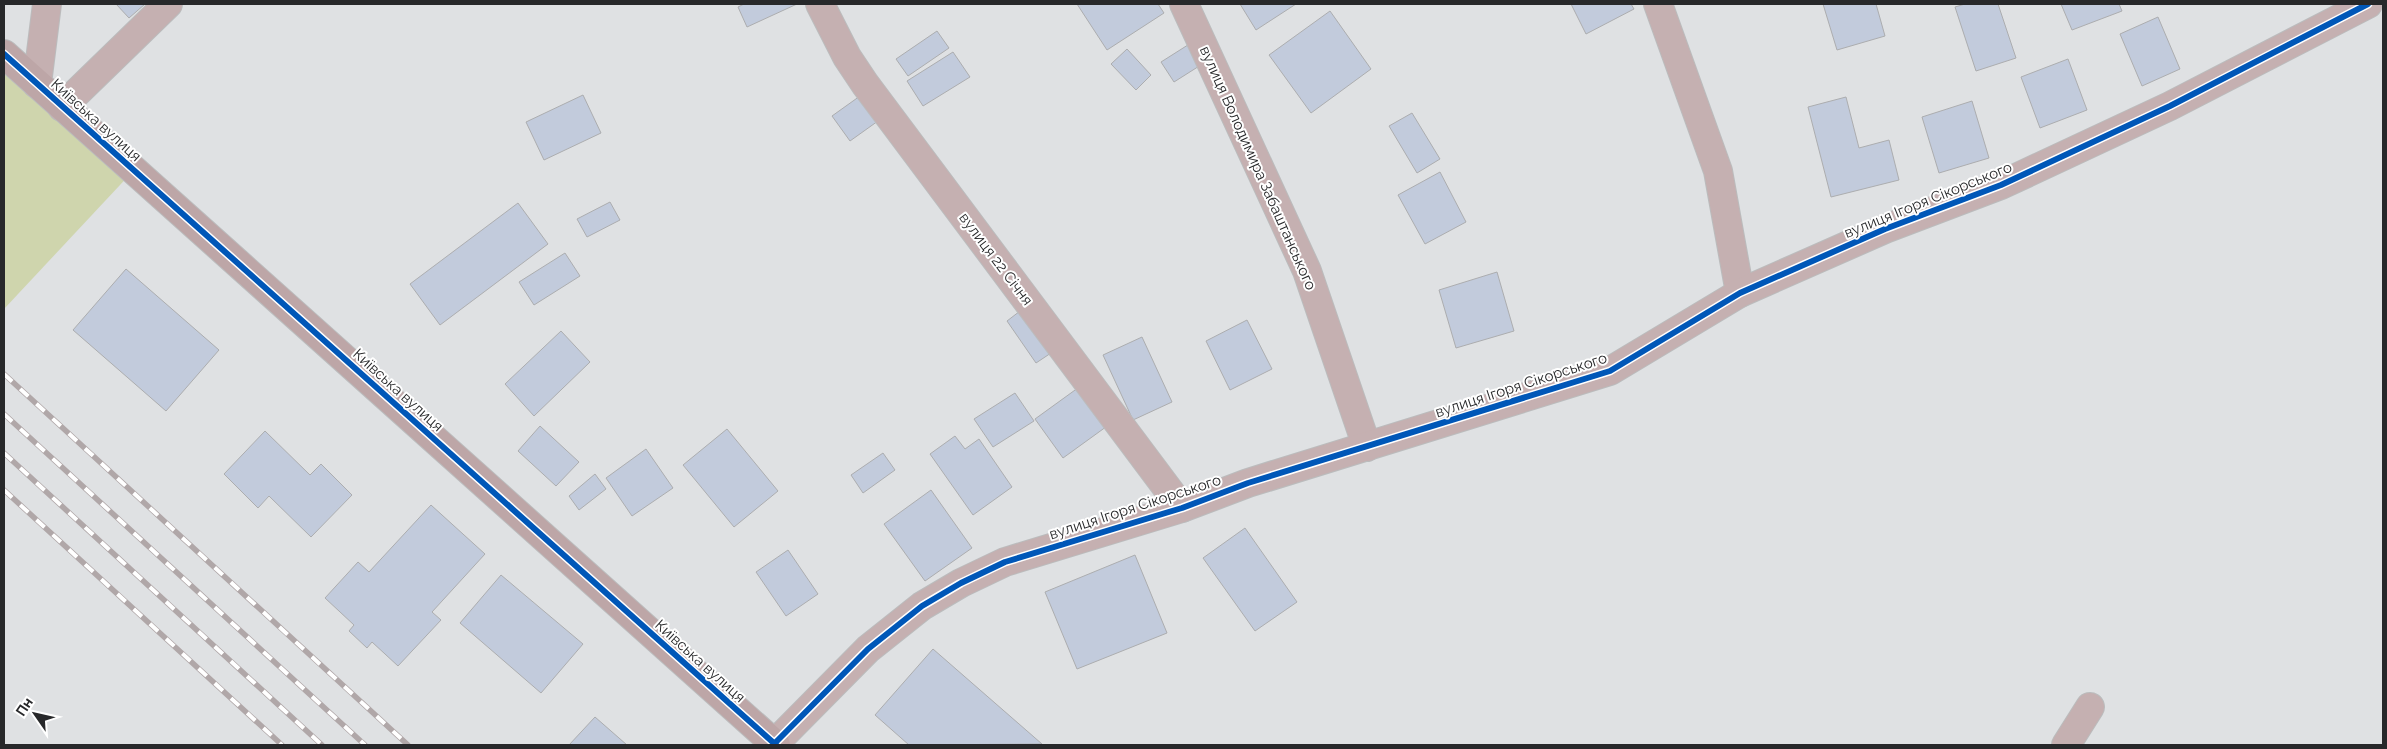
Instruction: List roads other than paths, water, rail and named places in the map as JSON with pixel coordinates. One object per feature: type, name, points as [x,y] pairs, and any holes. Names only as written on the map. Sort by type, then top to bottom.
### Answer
[{"type":"street","points":[[37,84],[48,4]]},
{"type":"street","points":[[62,107],[168,4]]},
{"type":"street","name":"вулиця 22 Січня","points":[[820,4],[847,57],[865,84],[1182,508]]},
{"type":"street","name":"вулиця Володимира Забаштанського","points":[[1184,4],[1307,271],[1367,447]]},
{"type":"street","points":[[1658,4],[1718,171],[1740,293]]},
{"type":"street","name":"вулиця Ігоря Сікорського","points":[[775,745],[868,649],[922,606],[961,583],[1005,562],[1182,508],[1248,483],[1610,372],[1740,293],[1885,230],[2001,186],[2170,106],[2368,4]]},
{"type":"street","name":"Київська вулиця","points":[[4,54],[775,745]]},
{"type":"street","points":[[2066,745],[2090,707]]},
{"type":"railway","points":[[4,374],[408,745]]},
{"type":"railway","points":[[4,414],[365,745]]},
{"type":"railway","points":[[4,453],[322,745]]},
{"type":"railway","points":[[4,490],[282,745]]}]
